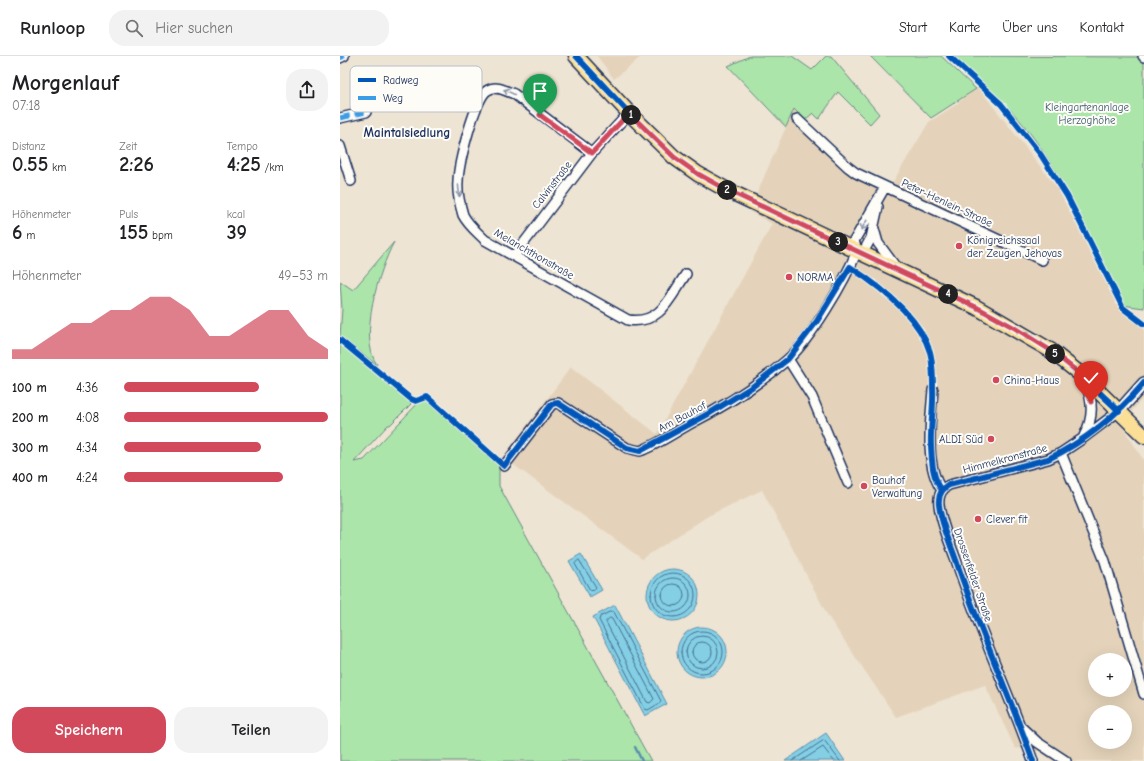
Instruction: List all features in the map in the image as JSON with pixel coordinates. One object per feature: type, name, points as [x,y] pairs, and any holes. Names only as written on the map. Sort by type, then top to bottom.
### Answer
[{"type":"main road","points":[[576,56],[629,113],[674,157],[698,174],[727,190],[898,270],[1013,327],[1050,350],[1084,377],[1144,436]]},
{"type":"street","points":[[340,58],[344,56]]},
{"type":"street","name":"Melanchthonstraße","points":[[482,94],[494,88],[503,89],[514,94],[592,153]]},
{"type":"street","points":[[340,118],[366,112]]},
{"type":"street","name":"Melanchthonstraße","points":[[474,112],[458,181],[461,208],[469,224],[485,240],[622,317],[634,321],[645,320],[657,315],[686,274]]},
{"type":"street","name":"Calvinstraße","points":[[514,256],[592,153],[629,113]]},
{"type":"street","name":"Peter-Henlein-Straße","points":[[797,119],[848,167],[886,187],[1042,260]]},
{"type":"street","points":[[340,146],[351,181]]},
{"type":"street","name":"Peter-Henlein-Straße","points":[[879,200],[874,226],[867,247],[857,251],[854,240],[886,187]]},
{"type":"street","name":"Peter-Henlein-Straße","points":[[874,226],[878,243],[898,270]]},
{"type":"street","name":"Am Bauhof","points":[[504,466],[552,404],[558,403],[563,405],[627,448],[640,451],[710,413],[752,387],[788,359],[799,347],[829,303],[850,267],[857,251]]},
{"type":"street","points":[[788,359],[812,397],[848,483]]},
{"type":"street","points":[[1082,439],[1090,424],[1092,413],[1090,396],[1084,377]]},
{"type":"street","name":"Himmelkronstraße","points":[[942,490],[949,484],[1048,459],[1061,453],[1119,411],[1144,384]]},
{"type":"street","name":"Drossenfelder Straße","points":[[934,390],[930,429],[932,458],[937,483],[942,490],[939,498],[939,506],[968,596],[1021,727],[1033,761]]},
{"type":"street","name":"Himmelkronstraße","points":[[1061,453],[1105,561],[1144,694]]},
{"type":"street","name":"Drossenfelder Straße","points":[[1021,727],[1037,742],[1066,761]]},
{"type":"shaded area","points":[[597,56],[642,56],[614,79]]},
{"type":"shaded area","points":[[978,87],[1058,189],[1118,307],[1144,321],[1144,397],[1121,424],[1144,461],[1144,761],[1053,761],[1039,751],[1015,748],[985,685],[896,717],[829,618],[762,490],[708,516],[642,559],[503,457],[571,367],[657,434],[772,224],[749,211],[794,109],[858,169],[891,185],[929,122],[954,106]]},
{"type":"green space","points":[[750,56],[792,56],[812,70],[826,56],[831,56],[879,114],[870,124],[838,92],[819,119],[813,113],[805,120],[794,109],[786,127],[728,66]]},
{"type":"green space","points":[[870,56],[941,56],[976,89],[931,118]]},
{"type":"green space","name":"Kleingartenanlage Herzoghöhe","points":[[952,56],[1144,57],[1144,308],[1122,305],[1075,206],[1048,159],[1033,137],[1009,108]]},
{"type":"green space","points":[[394,242],[382,269],[370,321],[372,353],[377,365],[340,336],[342,309],[340,281],[353,290]]},
{"type":"green space","points":[[340,343],[395,388],[411,404],[390,425],[388,425],[354,462],[364,460],[420,401],[426,401],[499,466],[499,486],[651,761],[340,761]]},
{"type":"water","points":[[581,554],[602,590],[590,597],[569,561]]},
{"type":"water","points":[[673,569],[683,571],[691,577],[697,585],[699,595],[697,605],[691,613],[683,619],[673,621],[663,619],[655,613],[649,605],[647,595],[649,585],[655,577],[663,571]]},
{"type":"water","points":[[615,605],[667,704],[645,716],[593,617]]},
{"type":"water","points":[[697,627],[707,627],[720,634],[727,647],[727,657],[720,670],[707,677],[697,677],[688,673],[681,666],[677,657],[677,647],[681,638],[688,631]]},
{"type":"water","points":[[826,733],[845,761],[785,761]]},
{"type":"waterway","points":[[635,747],[642,761]]},
{"type":"marked path","points":[[340,58],[344,56]]},
{"type":"marked path","points":[[340,118],[366,112]]},
{"type":"cycle path","points":[[576,56],[629,113],[674,157],[698,174],[727,190],[976,307],[1015,328],[1060,358],[1119,411]]},
{"type":"cycle path","points":[[949,56],[1001,104],[1041,155],[1067,196],[1123,308],[1144,324]]},
{"type":"cycle path","points":[[340,340],[411,399],[416,401],[427,397],[504,466],[552,404],[558,403],[627,448],[640,451],[710,413],[752,387],[788,359],[817,321],[850,267],[886,293],[898,304],[917,326],[925,339],[930,352],[933,370],[931,439],[932,463],[934,475],[942,490]]},
{"type":"cycle path","points":[[1033,761],[974,611],[946,533],[940,512],[940,496],[942,491],[949,485],[1048,459],[1061,452],[1100,426],[1123,406],[1144,383]]},
{"type":"place","name":"Königreichssaal der Zeugen Jehovas","points":[[959,246]]},
{"type":"place","name":"NORMA","points":[[789,277]]},
{"type":"place","name":"China-Haus","points":[[996,380]]},
{"type":"place","name":"ALDI Süd","points":[[991,439]]},
{"type":"place","name":"Bauhof Verwaltung","points":[[864,486]]},
{"type":"place","name":"Clever fit","points":[[978,519]]},
{"type":"district","name":"Maintalsiedlung","points":[[407,132]]},
{"type":"route","points":[[540,115],[592,153],[629,113],[674,157],[698,174],[727,190],[976,307],[1013,327],[1050,350],[1084,377],[1091,402]]}]
